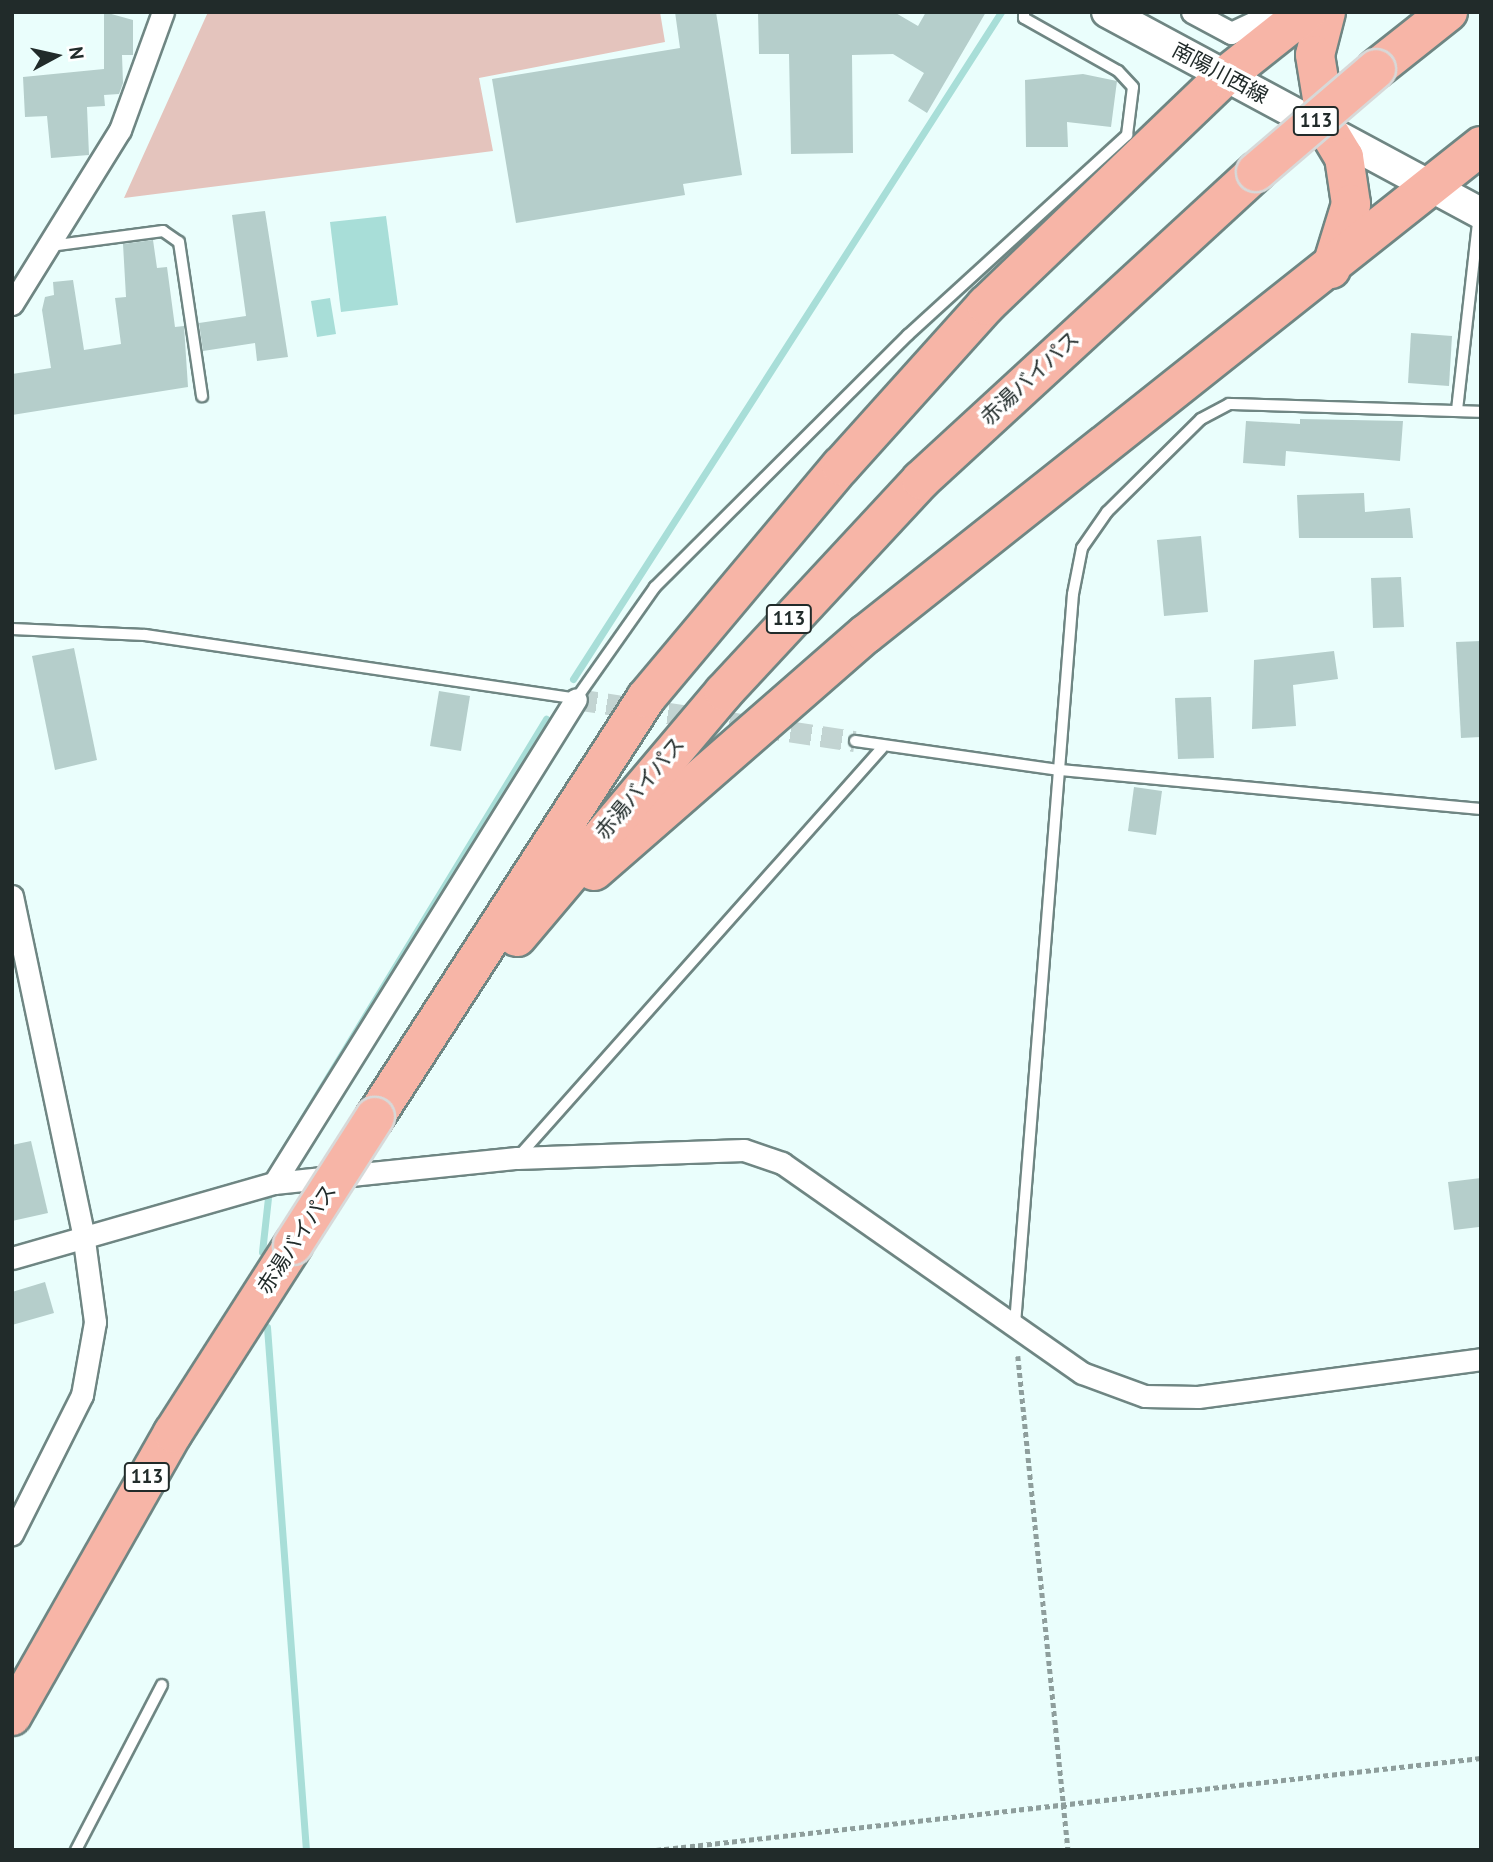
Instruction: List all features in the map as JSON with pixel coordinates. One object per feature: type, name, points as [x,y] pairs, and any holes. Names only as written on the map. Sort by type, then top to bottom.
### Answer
[{"type":"highway","points":[[375,1117],[646,698],[986,305],[1224,77],[1307,12]]},
{"type":"highway","points":[[1326,12],[1315,55],[1327,129],[1344,157],[1352,204],[1331,269]]},
{"type":"highway","name":"赤湯バイパス","points":[[12,1716],[173,1433],[375,1117],[513,942],[724,692],[921,480],[1256,172],[1376,69],[1448,12]]},
{"type":"highway","points":[[513,942],[866,634],[1331,269],[1481,146]]},
{"type":"main road","name":"南陽川西線","points":[[1107,12],[1224,77],[1434,185],[1480,213]]},
{"type":"street","points":[[12,304],[120,130],[163,12]]},
{"type":"street","points":[[1192,12],[1231,33],[1276,12]]},
{"type":"street","points":[[274,1184],[576,699]]},
{"type":"street","points":[[12,897],[83,1233],[95,1322],[92,1360],[82,1395],[12,1534]]},
{"type":"street","points":[[12,1258],[83,1233],[274,1184],[517,1158],[744,1150],[770,1158],[1015,1324],[1082,1373],[1145,1396],[1198,1396],[1481,1359]]},
{"type":"lane","points":[[12,629],[145,635],[576,699],[654,587],[908,335],[1127,135],[1133,87],[1118,71],[1024,18],[1024,12]]},
{"type":"lane","points":[[1457,410],[1480,213]]},
{"type":"lane","points":[[50,246],[163,231],[179,242],[202,396]]},
{"type":"lane","points":[[1015,1324],[1060,770],[1082,548],[1107,512],[1201,419],[1229,404],[1481,412]]},
{"type":"lane","points":[[855,741],[1060,770],[1481,809]]},
{"type":"lane","points":[[517,1158],[883,747]]},
{"type":"lane","points":[[76,1850],[162,1685]]},
{"type":"path","points":[[1015,1324],[1068,1850]]},
{"type":"path","points":[[656,1850],[1481,1758]]},
{"type":"shaded area","points":[[208,12],[660,12],[665,42],[479,78],[493,151],[124,198]]},
{"type":"water","points":[[386,216],[398,305],[341,312],[330,222]]},
{"type":"water","points":[[330,298],[336,334],[317,337],[311,301]]},
{"type":"building","points":[[104,12],[133,20],[133,55],[122,55],[123,83],[119,94],[104,95],[105,106],[87,107],[89,155],[51,158],[47,116],[25,117],[23,77],[104,69]]},
{"type":"building","points":[[675,12],[716,12],[742,175],[683,184],[685,195],[516,223],[492,79],[680,48]]},
{"type":"building","points":[[758,12],[894,12],[918,26],[926,12],[986,12],[927,113],[908,101],[924,73],[893,54],[852,55],[853,153],[791,154],[789,54],[759,54]]},
{"type":"building","points":[[1083,74],[1117,81],[1111,127],[1067,122],[1068,147],[1026,147],[1025,80]]},
{"type":"building","points":[[265,211],[288,357],[257,361],[255,343],[203,351],[199,323],[246,316],[232,215]]},
{"type":"building","points":[[153,240],[157,268],[167,267],[175,327],[184,326],[188,387],[12,415],[12,374],[51,368],[42,310],[45,297],[54,295],[53,282],[73,280],[84,350],[121,344],[115,298],[126,297],[123,244]]},
{"type":"building","points":[[1411,333],[1452,336],[1449,386],[1408,383]]},
{"type":"building","points":[[1300,419],[1403,421],[1400,461],[1286,451],[1285,466],[1243,463],[1246,421],[1300,424]]},
{"type":"building","points":[[1364,493],[1365,512],[1410,508],[1413,538],[1299,538],[1297,495]]},
{"type":"building","points":[[1201,536],[1208,612],[1164,616],[1157,540]]},
{"type":"building","points":[[1401,577],[1404,627],[1373,628],[1371,578]]},
{"type":"building","points":[[1481,641],[1481,737],[1461,738],[1456,642]]},
{"type":"building","points":[[74,648],[97,760],[55,770],[32,656]]},
{"type":"building","points":[[1334,651],[1338,679],[1293,685],[1296,726],[1252,729],[1254,660]]},
{"type":"building","points":[[439,691],[470,696],[461,751],[430,746]]},
{"type":"building","points":[[1211,697],[1214,758],[1178,759],[1175,698]]},
{"type":"building","points":[[1134,787],[1162,791],[1156,835],[1128,831]]},
{"type":"building","points":[[31,1141],[48,1213],[12,1221],[12,1145]]},
{"type":"building","points":[[1481,1178],[1479,1227],[1454,1230],[1448,1182]]},
{"type":"building","points":[[45,1282],[54,1313],[12,1325],[12,1292]]},
{"type":"waterway","points":[[573,679],[1001,12]]},
{"type":"waterway","points":[[273,1167],[546,719]]},
{"type":"waterway","points":[[262,1252],[268,1198]]},
{"type":"waterway","points":[[267,1327],[306,1850]]},
{"type":"tunnel","points":[[576,699],[855,741]]}]
